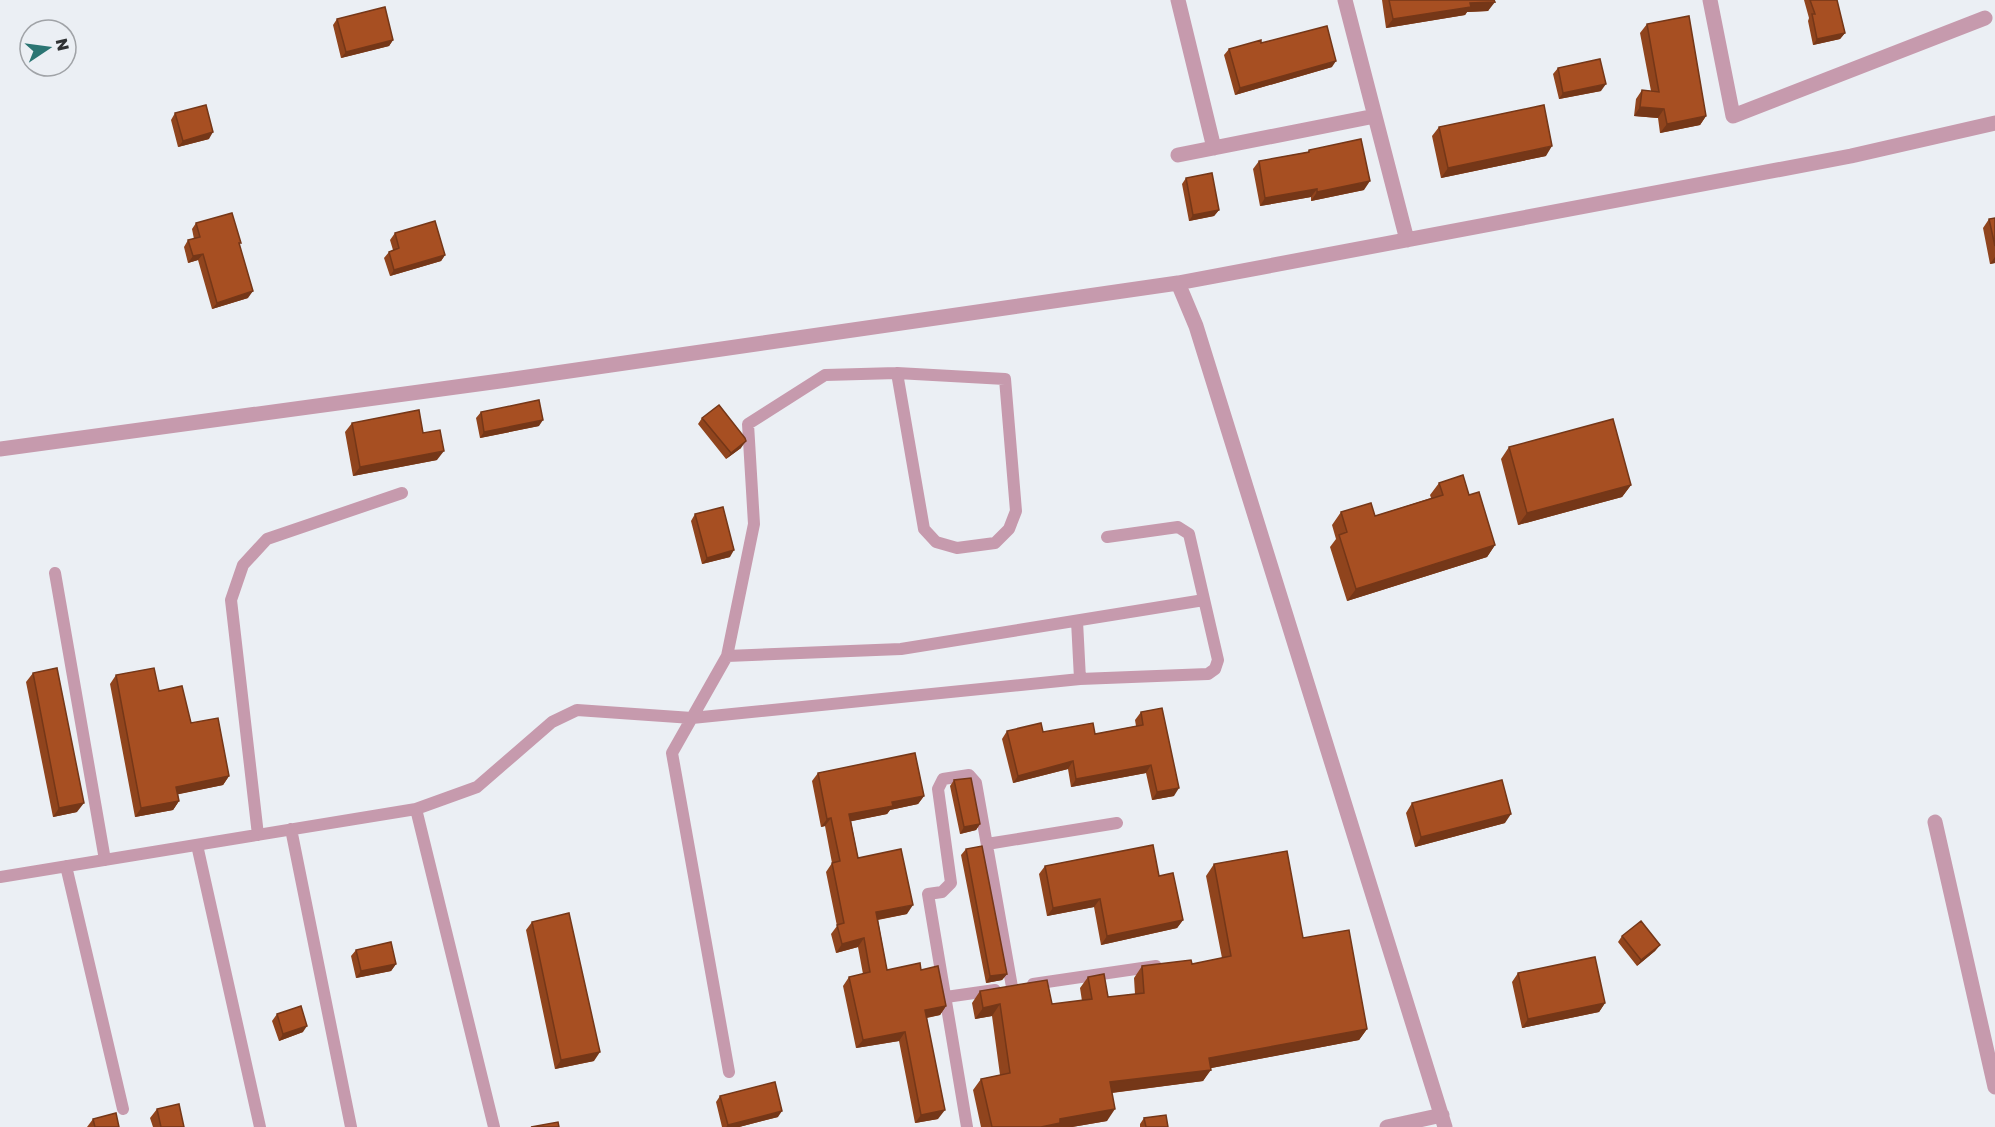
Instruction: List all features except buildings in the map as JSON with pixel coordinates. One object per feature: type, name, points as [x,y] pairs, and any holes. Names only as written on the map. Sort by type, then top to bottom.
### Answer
[{"type":"street","points":[[1178,0],[1214,148]]},
{"type":"street","points":[[1345,0],[1407,240]]},
{"type":"street","points":[[1710,0],[1733,116],[1985,18]]},
{"type":"street","points":[[1178,155],[1375,116]]},
{"type":"street","points":[[0,449],[512,379],[1178,283],[1851,156],[1995,123]]},
{"type":"street","points":[[1178,283],[1196,326],[1444,1121],[1387,1127]]},
{"type":"street","points":[[1935,822],[1995,1087]]},
{"type":"lane","points":[[729,1072],[672,753],[727,656],[754,524],[748,424],[825,375],[897,373],[1005,379],[1016,511],[1009,529],[994,543],[957,548],[936,542],[924,529],[897,373]]},
{"type":"lane","points":[[258,835],[231,600],[243,565],[267,539],[402,493]]},
{"type":"lane","points":[[0,877],[416,809],[477,787],[552,722],[577,710],[692,718],[1080,680],[1208,674],[1215,669],[1218,660],[1189,534],[1178,527],[1107,537]]},
{"type":"lane","points":[[55,573],[105,860]]},
{"type":"lane","points":[[727,656],[901,649],[1204,600]]},
{"type":"lane","points":[[1077,621],[1080,680]]},
{"type":"lane","points":[[967,1127],[928,894],[942,892],[951,883],[938,789],[943,778],[969,775],[976,783],[1012,987]]},
{"type":"lane","points":[[416,809],[494,1127]]},
{"type":"lane","points":[[987,844],[1117,823]]},
{"type":"lane","points":[[291,830],[351,1127]]},
{"type":"lane","points":[[197,845],[260,1127]]},
{"type":"lane","points":[[66,866],[123,1109]]},
{"type":"lane","points":[[946,997],[1165,965]]}]
